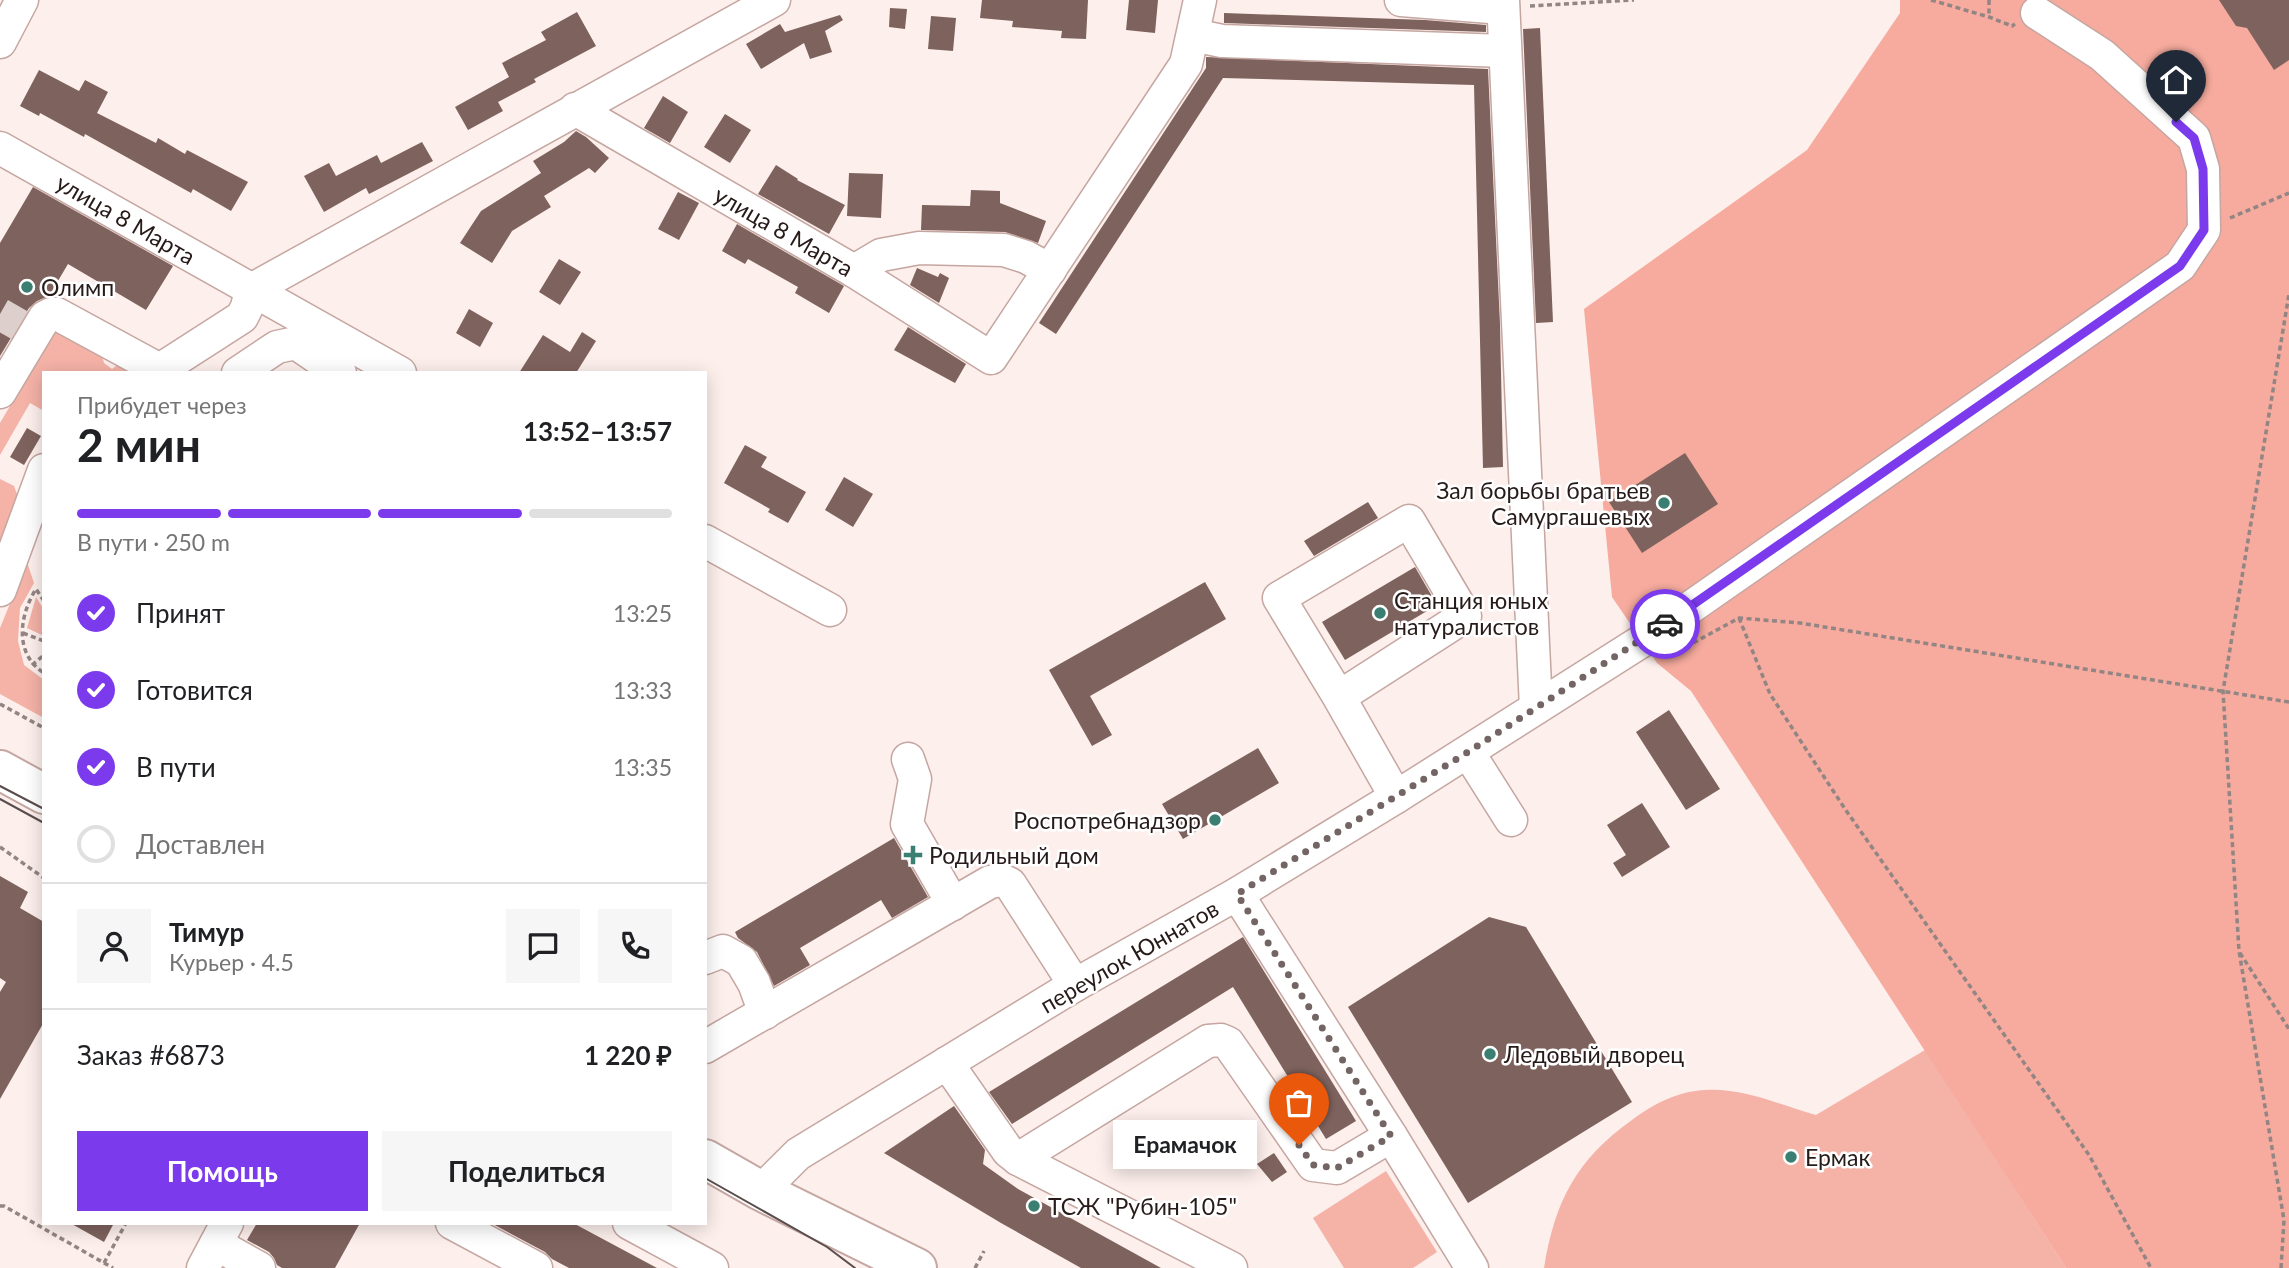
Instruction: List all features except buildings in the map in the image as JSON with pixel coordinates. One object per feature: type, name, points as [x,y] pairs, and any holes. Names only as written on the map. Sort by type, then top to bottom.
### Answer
[{"type":"main road","points":[[0,770],[42,793]]},
{"type":"main road","points":[[707,1160],[761,1191],[917,1268]]},
{"type":"street","points":[[0,42],[22,0]]},
{"type":"street","points":[[0,392],[31,332],[51,314],[57,314],[157,371],[243,317],[251,290],[774,0]]},
{"type":"street","points":[[854,271],[881,255],[919,248],[1004,250],[1026,257],[1051,270],[1186,64],[1200,0]]},
{"type":"street","points":[[1401,0],[1503,4],[1536,708]]},
{"type":"street","points":[[2025,19],[2102,55],[2194,138],[2203,169],[2204,230]]},
{"type":"street","points":[[1193,35],[1222,41],[1505,51]]},
{"type":"street","name":"улица 8 Марта","points":[[575,109],[854,271],[991,358],[1051,270]]},
{"type":"street","name":"улица 8 Марта","points":[[0,148],[396,371]]},
{"type":"street","name":"переулок Юннатов","points":[[761,1191],[798,1154],[1075,985],[1237,894],[1536,708],[1651,651],[2180,266],[2204,230]]},
{"type":"street","points":[[241,371],[276,347],[296,342],[337,371]]},
{"type":"street","points":[[1,582],[42,475]]},
{"type":"street","points":[[1339,697],[1465,616],[1409,521],[1279,598],[1396,797]]},
{"type":"street","points":[[707,542],[830,610]]},
{"type":"street","points":[[1468,752],[1511,820]]},
{"type":"street","points":[[908,759],[915,779],[907,824],[953,904]]},
{"type":"street","points":[[707,1046],[990,882],[1002,880],[1010,884],[1075,985]]},
{"type":"street","points":[[1237,894],[1472,1268]]},
{"type":"street","points":[[707,957],[723,951],[741,961],[754,984],[765,1013]]},
{"type":"street","points":[[1018,1159],[1208,1041],[1220,1040],[1228,1043],[1313,1165],[1337,1168],[1391,1136]]},
{"type":"street","points":[[947,1063],[1008,1151],[1018,1159],[1231,1268]]},
{"type":"street","points":[[456,1225],[536,1268]]},
{"type":"street","points":[[633,1225],[712,1268]]},
{"type":"street","points":[[215,1245],[259,1268]]},
{"type":"path","points":[[1503,4],[1634,0]]},
{"type":"path","points":[[1931,0],[1989,17],[2025,19]]},
{"type":"path","points":[[1989,0],[1989,17]]},
{"type":"path","points":[[2204,230],[2289,193]]},
{"type":"path","points":[[2281,1268],[2284,1220],[2239,951],[2223,691],[2289,294]]},
{"type":"path","points":[[42,598],[36,589],[26,605],[22,632],[32,665],[42,672]]},
{"type":"path","points":[[1651,651],[1739,618],[1800,623],[2289,702]]},
{"type":"path","points":[[1739,618],[1770,694],[1845,810],[1973,987],[2089,1155],[2151,1268]]},
{"type":"path","points":[[22,632],[42,640]]},
{"type":"path","points":[[32,665],[42,657]]},
{"type":"path","points":[[0,704],[42,727]]},
{"type":"path","points":[[0,847],[42,877]]},
{"type":"path","points":[[2239,951],[2289,1029]]},
{"type":"path","points":[[0,1206],[113,1268]]},
{"type":"path","points":[[104,1263],[125,1225]]},
{"type":"path","points":[[975,1268],[984,1251]]},
{"type":"shaded area","points":[[1900,0],[2289,0],[2289,1268],[2066,1268],[1691,691],[1657,663],[1612,597],[1584,309],[1807,150],[1900,13]]},
{"type":"shaded area","points":[[56,328],[101,352],[104,363],[112,369],[121,362],[129,369],[42,371],[42,410],[30,403],[0,455],[0,423]]},
{"type":"shaded area","points":[[0,479],[14,486],[22,508],[0,558]]},
{"type":"shaded area","points":[[27,562],[34,583],[20,608],[18,641],[24,665],[42,678],[42,717],[0,694],[0,628]]},
{"type":"shaded area","points":[[36,597],[42,607],[42,635],[27,628]]},
{"type":"shaded area","name":"Ермак","points":[[1925,1050],[2066,1268],[1544,1268],[1562,1202],[1582,1167],[1613,1135],[1648,1109],[1666,1099],[1686,1093],[1720,1090],[1748,1094],[1816,1115]]},
{"type":"shaded area","points":[[1386,1171],[1437,1252],[1413,1268],[1344,1268],[1313,1218]]},
{"type":"tunnel","points":[[0,314],[28,330]]},
{"type":"tram line","points":[[0,786],[42,808]]},
{"type":"tram line","points":[[0,799],[42,822]]},
{"type":"tram line","points":[[707,1179],[827,1247],[855,1268]]},
{"type":"way so far","points":[[1299,1145],[1313,1165],[1337,1168],[1391,1136],[1237,894],[1468,752],[1665,624]]},
{"type":"place","name":"Олимп","points":[[27,287]]},
{"type":"place","name":"Зал борьбы братьев Самургашевых","points":[[1664,503]]},
{"type":"place","name":"Станция юных натуралистов","points":[[1380,613]]},
{"type":"place","name":"Роспотребнадзор","points":[[1215,820]]},
{"type":"place","name":"Родильный дом","points":[[913,855]]},
{"type":"place","name":"Ледовый дворец","points":[[1490,1054]]},
{"type":"place","name":"Ерамачок","points":[[1299,1145]]},
{"type":"place","name":"Ермак","points":[[1791,1157]]},
{"type":"place","name":"ТСЖ \"Рубин-105\"","points":[[1034,1206]]},
{"type":"route","points":[[1665,624],[2180,266],[2204,230],[2203,169],[2194,138],[2176,122]]}]
